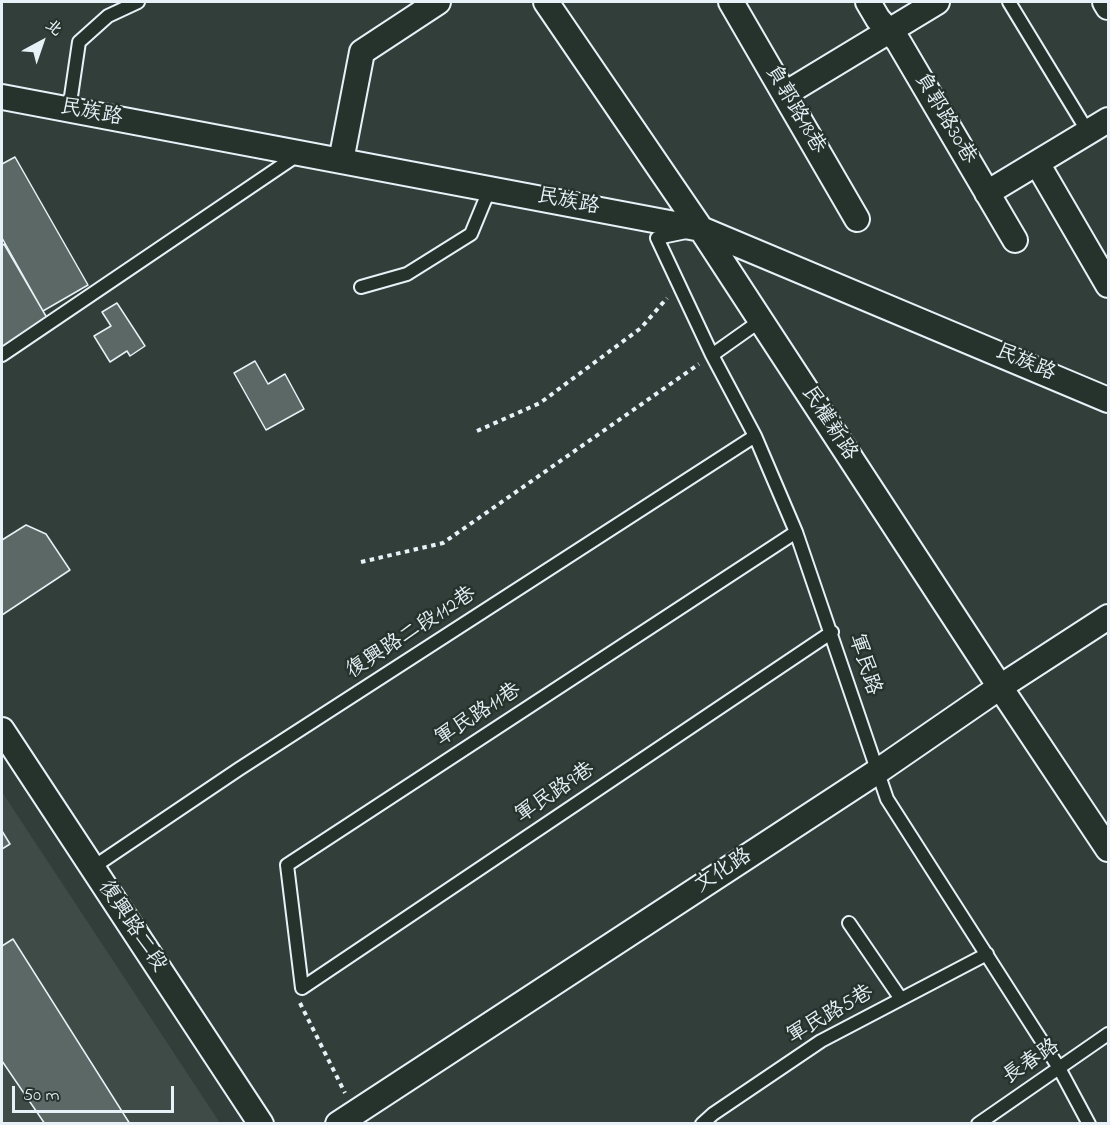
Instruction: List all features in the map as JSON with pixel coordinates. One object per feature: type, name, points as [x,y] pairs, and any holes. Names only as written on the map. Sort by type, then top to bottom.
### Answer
[{"type":"street","points":[[341,160],[362,52],[438,2]]},
{"type":"street","name":"民權新路","points":[[546,2],[701,229],[1108,849]]},
{"type":"street","name":"負郭路18巷","points":[[731,2],[857,219]]},
{"type":"street","name":"負郭路30巷","points":[[868,2],[878,19],[898,41],[1014,240]]},
{"type":"street","points":[[785,94],[937,2]]},
{"type":"street","points":[[1106,2],[1108,7]]},
{"type":"street","name":"民族路","points":[[2,97],[701,229],[1108,400]]},
{"type":"street","points":[[987,194],[1108,120]]},
{"type":"street","points":[[1037,163],[1108,285]]},
{"type":"street","name":"文化路","points":[[347,1118],[878,771],[1000,687],[1108,617]]},
{"type":"street","name":"復興路二段","points":[[2,730],[261,1124]]},
{"type":"lane","points":[[69,110],[79,42],[108,16],[138,2]]},
{"type":"lane","points":[[1009,2],[1088,132]]},
{"type":"lane","points":[[2,355],[300,153]]},
{"type":"lane","points":[[361,287],[407,274],[471,234],[490,188]]},
{"type":"lane","name":"軍民路","points":[[701,229],[657,238],[712,355],[755,436],[796,532],[832,632],[887,800],[1059,1068],[1089,1124]]},
{"type":"lane","points":[[712,355],[760,321]]},
{"type":"lane","name":"復興路二段112巷","points":[[92,868],[259,756],[755,436]]},
{"type":"lane","name":"軍民路11巷","points":[[302,988],[287,865],[796,532]]},
{"type":"lane","name":"軍民路9巷","points":[[302,988],[832,632]]},
{"type":"lane","points":[[849,923],[901,999]]},
{"type":"lane","name":"軍民路5巷","points":[[702,1124],[713,1114],[821,1041],[987,954]]},
{"type":"lane","name":"長春路","points":[[978,1124],[1108,1035]]},
{"type":"path","points":[[477,431],[540,403],[640,328],[679,284]]},
{"type":"path","points":[[360,562],[443,543],[712,355]]},
{"type":"path","points":[[302,988],[300,1002],[347,1118]]},
{"type":"shaded area","points":[[2,792],[220,1123],[2,1123]]},
{"type":"building","points":[[15,157],[88,285],[43,311],[2,238],[2,164]]},
{"type":"building","points":[[4,244],[50,323],[2,352],[2,246]]},
{"type":"building","points":[[117,303],[145,346],[130,356],[127,351],[110,362],[94,336],[111,326],[102,312]]},
{"type":"building","points":[[255,361],[268,384],[285,374],[304,409],[266,430],[234,373]]},
{"type":"building","points":[[26,525],[46,534],[70,570],[2,615],[2,540]]},
{"type":"building","points":[[2,831],[10,844],[2,849]]},
{"type":"building","points":[[13,939],[130,1124],[45,1124],[2,1061],[2,946]]}]
